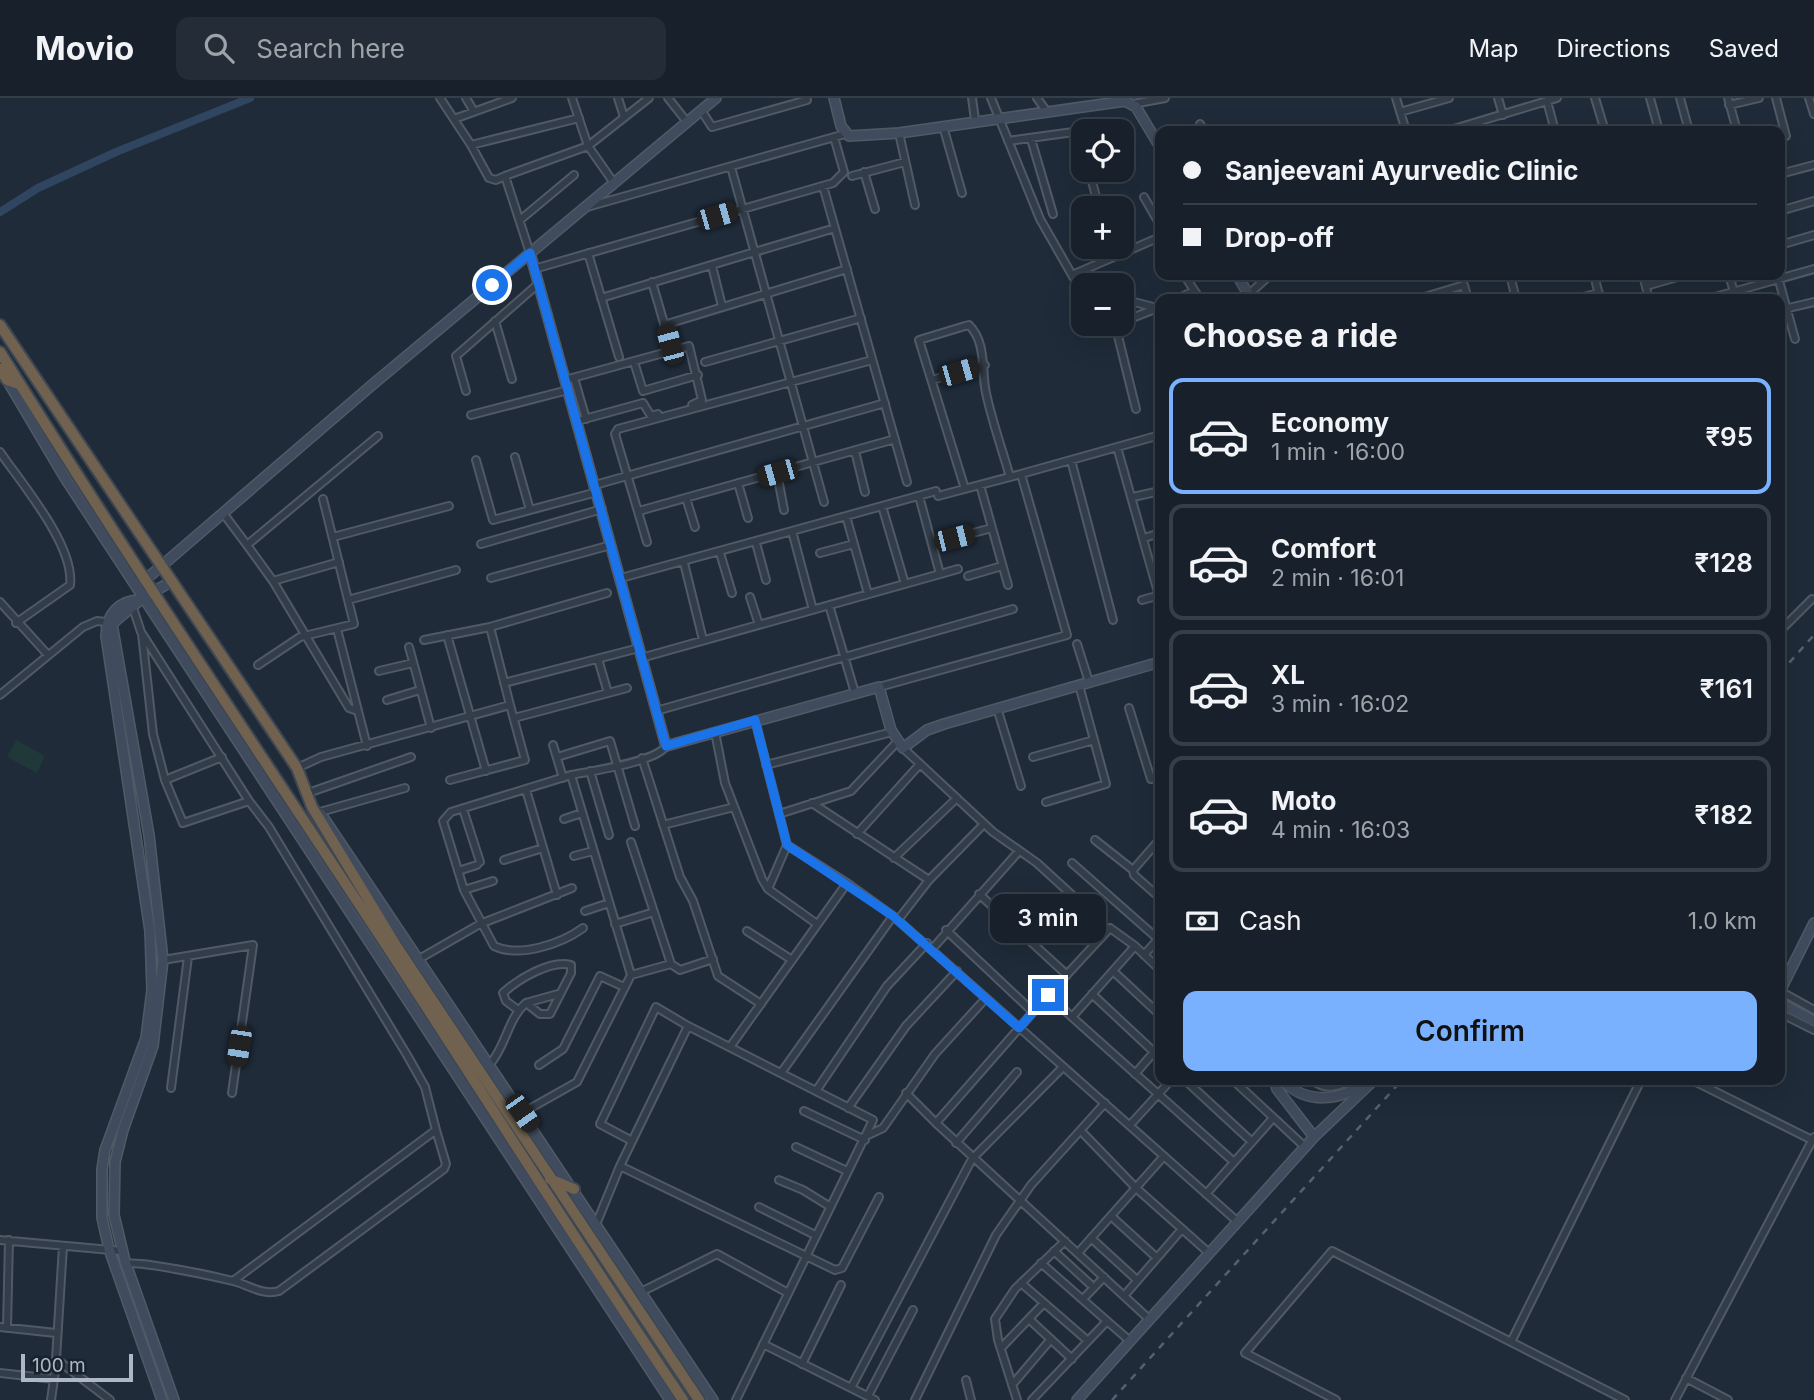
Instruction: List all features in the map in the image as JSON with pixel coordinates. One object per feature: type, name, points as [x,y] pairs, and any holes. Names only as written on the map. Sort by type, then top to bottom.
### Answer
[{"type":"highway","points":[[0,325],[298,768],[316,810],[397,947],[699,1400]]},
{"type":"highway","points":[[0,352],[144,580],[146,597],[683,1400]]},
{"type":"highway","points":[[3,373],[19,383]]},
{"type":"highway","points":[[486,1118],[505,1131]]},
{"type":"highway","points":[[550,1179],[574,1189]]},
{"type":"street","points":[[440,98],[489,178],[496,180],[588,146],[649,98]]},
{"type":"street","points":[[466,98],[473,110]]},
{"type":"street","points":[[454,119],[512,98]]},
{"type":"street","points":[[572,98],[588,146],[614,183]]},
{"type":"street","points":[[618,98],[624,117]]},
{"type":"street","points":[[668,98],[687,122]]},
{"type":"street","points":[[144,580],[716,98]]},
{"type":"street","points":[[972,98],[975,120]]},
{"type":"street","points":[[991,98],[1040,219],[1071,273]]},
{"type":"street","points":[[1037,98],[1048,114]]},
{"type":"street","points":[[583,209],[840,135],[899,133],[975,120],[1048,114],[1125,101],[1133,104],[1165,98]]},
{"type":"street","points":[[1396,98],[1404,126]]},
{"type":"street","points":[[1400,112],[1449,98]]},
{"type":"street","points":[[1498,98],[1503,115]]},
{"type":"street","points":[[1474,126],[1534,102],[1558,98]]},
{"type":"street","points":[[1595,98],[1603,126]]},
{"type":"street","points":[[1650,98],[1658,126]]},
{"type":"street","points":[[1679,98],[1687,126]]},
{"type":"street","points":[[1736,126],[1729,101],[1759,98]]},
{"type":"street","points":[[1776,98],[1783,126]]},
{"type":"street","points":[[1809,98],[1814,114]]},
{"type":"street","points":[[534,269],[840,180],[844,172],[837,99]]},
{"type":"street","points":[[701,110],[712,127],[786,102],[807,100]]},
{"type":"street","points":[[1547,101],[1554,126]]},
{"type":"street","points":[[1133,104],[1155,139]]},
{"type":"street","points":[[471,145],[579,118]]},
{"type":"street","points":[[943,126],[962,193]]},
{"type":"street","points":[[1008,141],[1071,132]]},
{"type":"street","points":[[899,133],[915,205]]},
{"type":"street","points":[[1031,139],[1053,215]]},
{"type":"street","points":[[852,176],[905,162]]},
{"type":"street","points":[[1785,173],[1814,165]]},
{"type":"street","points":[[731,167],[824,502]]},
{"type":"street","points":[[864,173],[875,209]]},
{"type":"street","points":[[520,220],[574,175]]},
{"type":"street","points":[[505,176],[584,419],[596,489],[666,746]]},
{"type":"street","points":[[823,186],[907,482]]},
{"type":"street","points":[[1144,197],[1155,216]]},
{"type":"street","points":[[1785,210],[1814,201]]},
{"type":"street","points":[[601,298],[835,228]]},
{"type":"street","points":[[1785,244],[1814,235]]},
{"type":"street","points":[[1134,249],[1155,239]]},
{"type":"street","points":[[588,253],[619,357]]},
{"type":"street","points":[[1077,273],[1110,259]]},
{"type":"street","points":[[712,266],[722,306]]},
{"type":"street","points":[[664,325],[847,269]]},
{"type":"street","points":[[1785,275],[1814,269]]},
{"type":"street","points":[[1187,280],[1196,294]]},
{"type":"street","points":[[1253,294],[1265,280]]},
{"type":"street","points":[[1644,280],[1648,294]]},
{"type":"street","points":[[1646,286],[1667,280]]},
{"type":"street","points":[[1737,294],[1771,280]]},
{"type":"street","points":[[652,282],[670,344]]},
{"type":"street","points":[[466,391],[456,356],[538,284]]},
{"type":"street","points":[[1434,294],[1464,285],[1467,294]]},
{"type":"street","points":[[1188,294],[1194,291]]},
{"type":"street","points":[[1134,302],[1155,306]]},
{"type":"street","points":[[1785,309],[1814,302]]},
{"type":"street","points":[[1134,317],[1155,309]]},
{"type":"street","points":[[1785,314],[1795,339]]},
{"type":"street","points":[[705,362],[860,318]]},
{"type":"street","points":[[495,321],[512,379]]},
{"type":"street","points":[[965,489],[921,338],[969,326],[974,332],[985,365],[985,389],[1010,477]]},
{"type":"street","points":[[1121,336],[1136,409]]},
{"type":"street","points":[[471,415],[571,381],[634,362],[689,346],[702,400],[651,416],[643,403],[643,391],[634,362]]},
{"type":"street","points":[[647,542],[615,434],[618,429],[872,360]]},
{"type":"street","points":[[932,380],[985,365]]},
{"type":"street","points":[[3,373],[65,478],[146,597],[670,1400]]},
{"type":"street","points":[[643,391],[698,375]]},
{"type":"street","points":[[584,419],[643,403]]},
{"type":"street","points":[[476,460],[494,520],[596,489],[627,476],[885,403]]},
{"type":"street","points":[[247,545],[378,436]]},
{"type":"street","points":[[621,578],[684,563],[919,496],[965,489],[1155,436]]},
{"type":"street","points":[[639,511],[895,439]]},
{"type":"street","points":[[1117,447],[1155,581]]},
{"type":"street","points":[[855,451],[865,492]]},
{"type":"street","points":[[0,452],[56,536],[71,577],[70,585],[16,622]]},
{"type":"street","points":[[516,457],[530,510]]},
{"type":"street","points":[[1071,460],[1113,621]]},
{"type":"street","points":[[777,473],[784,510]]},
{"type":"street","points":[[583,928],[513,953],[494,946],[464,890],[443,821],[446,814],[572,775],[642,758],[663,751],[666,746],[755,720],[1067,635],[1021,474]]},
{"type":"street","points":[[738,484],[748,518]]},
{"type":"street","points":[[980,485],[1008,585]]},
{"type":"street","points":[[1133,498],[1155,492]]},
{"type":"street","points":[[919,496],[940,574]]},
{"type":"street","points":[[686,498],[695,527]]},
{"type":"street","points":[[258,665],[306,636],[354,624],[323,499]]},
{"type":"street","points":[[332,537],[449,506]]},
{"type":"street","points":[[882,506],[905,584]]},
{"type":"street","points":[[481,544],[602,509]]},
{"type":"street","points":[[223,513],[273,581],[349,708],[358,711]]},
{"type":"street","points":[[846,516],[868,594]]},
{"type":"street","points":[[954,538],[992,528]]},
{"type":"street","points":[[792,531],[813,610]]},
{"type":"street","points":[[1144,538],[1155,535]]},
{"type":"street","points":[[756,543],[766,580]]},
{"type":"street","points":[[820,553],[854,544]]},
{"type":"street","points":[[491,578],[611,545]]},
{"type":"street","points":[[720,553],[732,593]]},
{"type":"street","points":[[273,581],[339,562]]},
{"type":"street","points":[[684,563],[704,640]]},
{"type":"street","points":[[968,576],[1002,566]]},
{"type":"street","points":[[504,683],[598,659],[704,640],[958,569]]},
{"type":"street","points":[[348,600],[456,570]]},
{"type":"street","points":[[162,1400],[109,1249],[102,1218],[102,1169],[110,1132],[146,1038],[152,990],[150,931],[106,622],[112,612],[146,597],[172,581]]},
{"type":"street","points":[[424,640],[490,627],[607,593]]},
{"type":"street","points":[[750,597],[759,625]]},
{"type":"street","points":[[1142,600],[1155,597]]},
{"type":"street","points":[[1785,626],[1812,599]]},
{"type":"street","points":[[0,602],[48,655]]},
{"type":"street","points":[[131,604],[141,632],[153,734],[165,779],[183,823],[249,801]]},
{"type":"street","points":[[131,604],[112,624],[149,835],[163,959],[153,1046],[123,1130],[115,1162],[114,1215],[122,1251],[174,1400]]},
{"type":"street","points":[[829,605],[855,693]]},
{"type":"street","points":[[656,711],[1013,609]]},
{"type":"street","points":[[0,695],[89,623],[106,622]]},
{"type":"street","points":[[450,780],[525,760],[490,627]]},
{"type":"street","points":[[337,629],[367,746]]},
{"type":"street","points":[[127,1264],[133,1262],[233,1281],[269,1294],[279,1291],[444,1169],[446,1164],[425,1087],[407,1055],[269,827],[249,801],[141,632]]},
{"type":"street","points":[[447,635],[485,771]]},
{"type":"street","points":[[1077,644],[1089,682]]},
{"type":"street","points":[[409,647],[431,728]]},
{"type":"street","points":[[598,659],[608,693]]},
{"type":"street","points":[[379,671],[413,663]]},
{"type":"street","points":[[779,814],[851,791],[901,745],[927,730],[1155,663]]},
{"type":"street","points":[[1046,802],[1106,784],[1079,685]]},
{"type":"street","points":[[879,687],[892,732],[901,745],[984,824],[1073,896],[1033,941]]},
{"type":"street","points":[[514,718],[627,688]]},
{"type":"street","points":[[387,700],[420,690]]},
{"type":"street","points":[[298,768],[321,757],[510,705]]},
{"type":"street","points":[[1129,708],[1151,779],[1155,778]]},
{"type":"street","points":[[997,709],[1021,786]]},
{"type":"street","points":[[755,720],[787,845],[768,889]]},
{"type":"street","points":[[715,732],[725,783],[741,831],[768,889],[817,924]]},
{"type":"street","points":[[766,765],[892,732]]},
{"type":"street","points":[[1033,757],[1094,740]]},
{"type":"street","points":[[556,757],[608,741],[618,765],[635,826]]},
{"type":"street","points":[[553,745],[563,778]]},
{"type":"street","points":[[165,779],[222,757]]},
{"type":"street","points":[[308,793],[411,757]]},
{"type":"street","points":[[642,758],[663,825],[718,976],[761,1004]]},
{"type":"street","points":[[856,834],[920,764]]},
{"type":"street","points":[[590,771],[609,835]]},
{"type":"street","points":[[572,775],[631,975]]},
{"type":"street","points":[[405,788],[316,810],[597,1222],[713,1400]]},
{"type":"street","points":[[526,790],[557,895]]},
{"type":"street","points":[[894,858],[957,798]]},
{"type":"street","points":[[812,803],[929,880]]},
{"type":"street","points":[[663,825],[734,807]]},
{"type":"street","points":[[458,871],[479,864],[463,809]]},
{"type":"street","points":[[564,819],[582,813]]},
{"type":"street","points":[[781,1073],[896,918],[984,824]]},
{"type":"street","points":[[1095,840],[1133,870],[1134,875],[1155,892]]},
{"type":"street","points":[[631,842],[671,964],[680,970],[713,959]]},
{"type":"street","points":[[787,845],[847,883],[930,946],[1238,1222]]},
{"type":"street","points":[[1133,870],[1155,845]]},
{"type":"street","points":[[504,860],[544,848]]},
{"type":"street","points":[[816,1091],[887,986],[946,930],[1019,850]]},
{"type":"street","points":[[574,856],[593,851]]},
{"type":"street","points":[[1072,863],[1155,935]]},
{"type":"street","points":[[464,890],[493,881]]},
{"type":"street","points":[[730,1047],[847,883]]},
{"type":"street","points":[[419,959],[480,924],[572,888]]},
{"type":"street","points":[[979,894],[1067,975]]},
{"type":"street","points":[[585,911],[608,903]]},
{"type":"street","points":[[615,924],[654,912]]},
{"type":"street","points":[[1785,981],[1814,923]]},
{"type":"street","points":[[936,1123],[1110,928],[1135,946],[1155,965]]},
{"type":"street","points":[[946,930],[1033,1012]]},
{"type":"street","points":[[747,931],[792,960]]},
{"type":"street","points":[[1144,955],[1155,943]]},
{"type":"street","points":[[151,958],[188,957],[253,944],[232,1093]]},
{"type":"street","points":[[1072,1017],[1135,946]]},
{"type":"street","points":[[171,1088],[188,957]]},
{"type":"street","points":[[518,1010],[506,1001],[503,993],[529,975],[568,963],[571,973],[550,1014],[545,1016],[526,1003]]},
{"type":"street","points":[[522,1113],[577,1082],[631,975],[671,964]]},
{"type":"street","points":[[849,1108],[906,1026],[957,971]]},
{"type":"street","points":[[1113,971],[1155,1010]]},
{"type":"street","points":[[539,1065],[563,1049],[600,976],[624,987]]},
{"type":"street","points":[[490,1064],[499,1054],[518,1010],[526,1003],[558,994]]},
{"type":"street","points":[[1092,994],[1154,1052],[1135,1074]]},
{"type":"street","points":[[1785,994],[1814,1010]]},
{"type":"street","points":[[1048,995],[1234,1162]]},
{"type":"street","points":[[867,1138],[880,1131],[887,1123],[935,1054],[986,998]]},
{"type":"street","points":[[1785,1006],[1814,1021]]},
{"type":"street","points":[[632,1141],[600,1124],[656,1007],[849,1108],[873,1120],[887,1123]]},
{"type":"street","points":[[1785,1016],[1814,1030]]},
{"type":"street","points":[[597,1222],[620,1166],[688,1026]]},
{"type":"street","points":[[851,1388],[972,1159],[1063,1067]]},
{"type":"street","points":[[956,1143],[1017,1072]]},
{"type":"street","points":[[1130,1125],[1166,1085]]},
{"type":"street","points":[[1190,1085],[1251,1141]]},
{"type":"street","points":[[1238,1085],[1305,1147]]},
{"type":"street","points":[[1276,1085],[1314,1138]]},
{"type":"street","points":[[1287,1085],[1305,1096],[1324,1098],[1351,1091],[1359,1085]]},
{"type":"street","points":[[1318,1085],[1328,1088],[1337,1085]]},
{"type":"street","points":[[1077,1400],[1305,1147],[1369,1085]]},
{"type":"street","points":[[1511,1342],[1639,1085]]},
{"type":"street","points":[[1675,1400],[1813,1139],[1702,1085]]},
{"type":"street","points":[[906,1093],[972,1159],[1149,1319]]},
{"type":"street","points":[[915,1400],[996,1235],[1019,1200],[1105,1103]]},
{"type":"street","points":[[804,1111],[867,1138]]},
{"type":"street","points":[[1206,1194],[1273,1118]]},
{"type":"street","points":[[736,1400],[829,1206],[867,1138],[873,1120]]},
{"type":"street","points":[[233,1281],[436,1130]]},
{"type":"street","points":[[1082,1132],[1136,1188],[1209,1253]]},
{"type":"street","points":[[796,1147],[847,1171]]},
{"type":"street","points":[[1077,1253],[1164,1156]]},
{"type":"street","points":[[620,1166],[835,1270],[842,1268],[879,1196]]},
{"type":"street","points":[[779,1180],[803,1189],[829,1206]]},
{"type":"street","points":[[759,1207],[815,1235]]},
{"type":"street","points":[[1111,1216],[1157,1258]]},
{"type":"street","points":[[1124,1296],[1182,1230]]},
{"type":"street","points":[[1091,1238],[1138,1280]]},
{"type":"street","points":[[0,1240],[122,1251]]},
{"type":"street","points":[[9,1240],[4,1328],[56,1333]]},
{"type":"street","points":[[1017,1400],[995,1319],[1021,1283],[1065,1241]]},
{"type":"street","points":[[51,1400],[63,1246]]},
{"type":"street","points":[[1054,1251],[1090,1284]]},
{"type":"street","points":[[1336,1400],[1244,1353],[1332,1251],[1625,1400]]},
{"type":"street","points":[[643,1291],[717,1254],[788,1293]]},
{"type":"street","points":[[1041,1263],[1130,1340]]},
{"type":"street","points":[[1083,1299],[1104,1277]]},
{"type":"street","points":[[1021,1283],[1088,1341]]},
{"type":"street","points":[[802,1364],[841,1285]]},
{"type":"street","points":[[128,1303],[139,1299]]},
{"type":"street","points":[[1001,1348],[1044,1303]]},
{"type":"street","points":[[763,1344],[872,1398],[913,1310]]},
{"type":"street","points":[[1029,1319],[1072,1359]]},
{"type":"street","points":[[1032,1400],[1108,1321]]},
{"type":"street","points":[[1012,1385],[1051,1339]]},
{"type":"street","points":[[56,1359],[110,1400]]},
{"type":"street","points":[[0,1373],[54,1379]]},
{"type":"street","points":[[1686,1378],[1728,1400]]},
{"type":"street","points":[[966,1380],[971,1400]]},
{"type":"green space","points":[[16,740],[45,756],[37,773],[7,757]]},
{"type":"waterway","points":[[0,212],[38,188],[116,152],[250,98]]},
{"type":"railway","points":[[1785,667],[1814,635]]},
{"type":"railway","points":[[1112,1400],[1397,1085]]},
{"type":"route","points":[[492,285],[530,253],[666,746],[755,720],[787,845],[893,916],[933,948],[1019,1028],[1048,995]]}]
